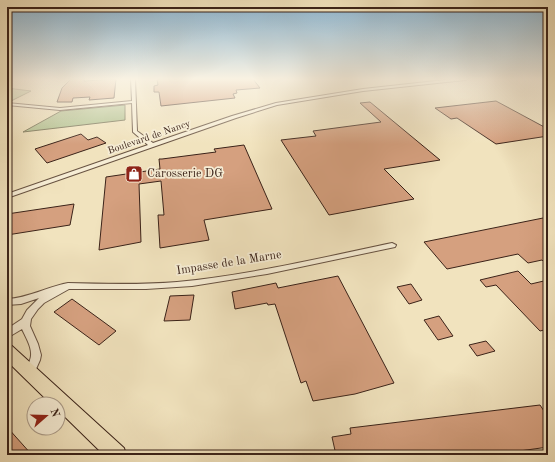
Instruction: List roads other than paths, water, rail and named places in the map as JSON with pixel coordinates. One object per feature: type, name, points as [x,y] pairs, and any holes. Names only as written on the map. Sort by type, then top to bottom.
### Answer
[{"type":"main road","points":[[7,351],[117,455]]},
{"type":"street","name":"Boulevard de Nancy","points":[[7,196],[276,104],[296,101]]},
{"type":"street","points":[[7,104],[60,109],[134,102],[134,132],[153,146]]},
{"type":"street","name":"Impasse de la Marne","points":[[8,302],[14,302],[55,288],[68,286],[125,287],[192,283],[278,269],[392,245]]},
{"type":"street","name":"Impasse de la Marne","points":[[7,334],[26,322],[35,305],[46,296],[68,286]]},
{"type":"street","points":[[26,322],[25,326],[37,357],[35,365],[28,371]]},
{"type":"place","name":"Carosserie DG","points":[[134,174]]}]
